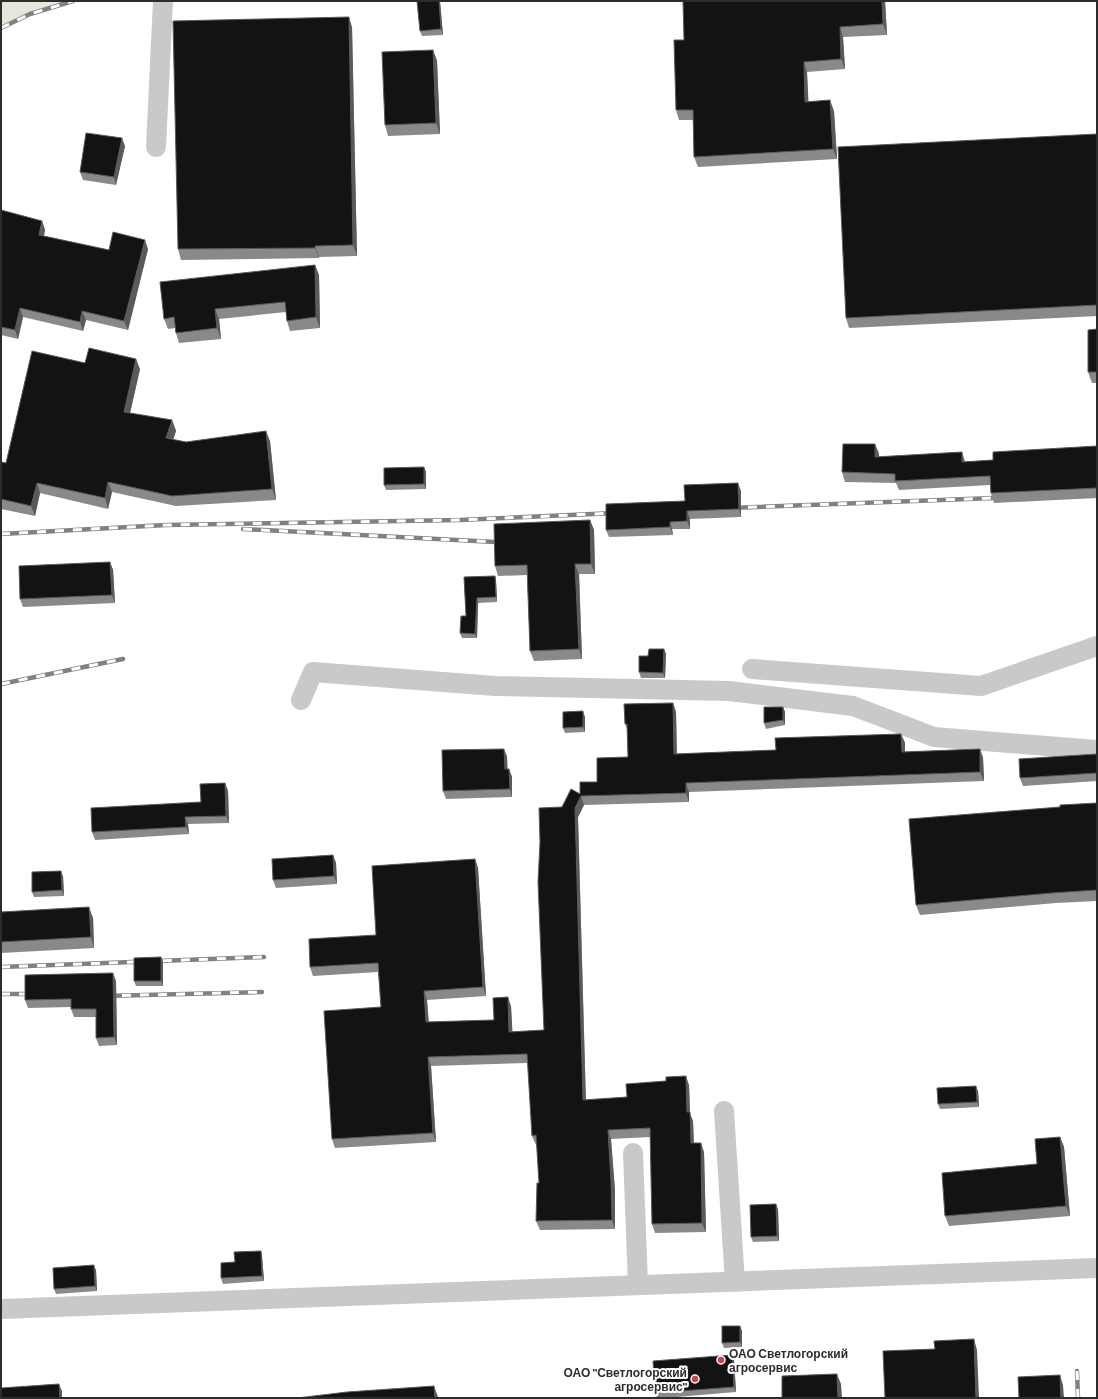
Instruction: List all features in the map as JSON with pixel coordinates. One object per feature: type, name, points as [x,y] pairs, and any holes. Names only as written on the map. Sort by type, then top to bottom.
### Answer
[{"type":"street","points":[[156,147],[163,1]]},
{"type":"street","points":[[752,669],[981,686],[1097,646]]},
{"type":"street","points":[[301,700],[313,672],[495,686],[729,691],[853,706],[934,737],[1097,750]]},
{"type":"street","points":[[724,1111],[735,1282]]},
{"type":"street","points":[[633,1153],[638,1285]]},
{"type":"street","points":[[1,1309],[1097,1268]]},
{"type":"shaded area","points":[[1,1],[67,1],[1,25]]},
{"type":"building","points":[[417,1],[439,1],[441,29],[420,31]]},
{"type":"building","points":[[683,1],[882,1],[883,24],[840,27],[841,59],[804,62],[805,102],[830,100],[833,149],[694,157],[693,110],[676,110],[674,40],[684,40]]},
{"type":"building","points":[[349,17],[353,245],[315,246],[315,248],[178,249],[173,21]]},
{"type":"building","points":[[433,50],[436,123],[385,125],[382,52]]},
{"type":"building","points":[[86,133],[122,138],[114,177],[80,172]]},
{"type":"building","points":[[1097,134],[1097,305],[846,318],[838,147]]},
{"type":"building","points":[[1,210],[42,221],[39,235],[109,250],[113,232],[145,240],[124,321],[82,311],[80,322],[20,308],[15,330],[1,327]]},
{"type":"building","points":[[315,265],[316,317],[287,321],[285,302],[215,309],[217,328],[176,333],[174,317],[164,319],[160,282]]},
{"type":"building","points":[[1097,329],[1097,372],[1088,372],[1088,330]]},
{"type":"building","points":[[89,348],[136,359],[124,412],[172,420],[166,438],[186,442],[266,431],[272,489],[172,496],[108,482],[105,498],[37,483],[31,506],[1,499],[1,462],[6,463],[32,351],[85,363]]},
{"type":"building","points":[[843,444],[875,444],[875,457],[962,452],[962,462],[993,460],[993,452],[1097,446],[1097,488],[991,493],[990,476],[895,481],[895,474],[842,472]]},
{"type":"building","points":[[424,467],[424,484],[384,485],[384,468]]},
{"type":"building","points":[[738,483],[739,509],[687,511],[687,521],[670,522],[670,527],[606,530],[606,504],[685,501],[684,485]]},
{"type":"building","points":[[590,520],[591,564],[575,564],[579,649],[530,651],[527,565],[495,566],[494,524]]},
{"type":"building","points":[[110,562],[112,595],[20,599],[19,566]]},
{"type":"building","points":[[495,576],[496,597],[477,598],[475,634],[460,633],[461,616],[466,616],[464,577]]},
{"type":"building","points":[[649,649],[664,649],[663,673],[639,672],[639,656],[648,656]]},
{"type":"building","points":[[673,703],[674,754],[776,750],[775,738],[901,734],[902,752],[980,749],[980,772],[686,783],[686,793],[581,796],[575,808],[583,1100],[627,1097],[626,1084],[666,1081],[666,1077],[686,1076],[687,1112],[690,1112],[691,1143],[701,1143],[702,1223],[652,1224],[650,1128],[608,1130],[612,1220],[536,1221],[537,1183],[539,1183],[536,1135],[532,1136],[527,1054],[428,1057],[433,1133],[332,1139],[324,1011],[381,1007],[378,963],[310,967],[309,939],[376,935],[372,866],[475,859],[483,987],[424,991],[426,1022],[494,1020],[493,998],[508,997],[509,1032],[544,1030],[538,882],[540,842],[539,808],[562,807],[571,789],[580,794],[580,782],[597,782],[597,758],[628,757],[627,724],[625,724],[624,704]]},
{"type":"building","points":[[764,707],[783,707],[783,720],[764,723]]},
{"type":"building","points":[[583,711],[583,727],[563,728],[563,712]]},
{"type":"building","points":[[504,749],[505,769],[509,769],[510,789],[443,791],[442,750]]},
{"type":"building","points":[[1097,754],[1097,773],[1020,778],[1019,759]]},
{"type":"building","points":[[225,783],[226,816],[185,817],[186,827],[92,832],[91,808],[201,802],[200,784]]},
{"type":"building","points":[[1097,803],[1097,890],[916,905],[909,819]]},
{"type":"building","points":[[333,855],[334,876],[273,880],[272,859]]},
{"type":"building","points":[[61,871],[62,890],[32,892],[32,872]]},
{"type":"building","points":[[89,907],[91,937],[1,942],[1,912]]},
{"type":"building","points":[[161,957],[161,981],[134,981],[134,958]]},
{"type":"building","points":[[113,973],[114,1037],[96,1038],[96,1009],[71,1009],[71,999],[25,1000],[25,975]]},
{"type":"building","points":[[976,1086],[977,1102],[938,1104],[937,1088]]},
{"type":"building","points":[[1060,1137],[1066,1206],[945,1216],[942,1173],[1037,1164],[1035,1139]]},
{"type":"building","points":[[776,1204],[777,1236],[751,1237],[750,1205]]},
{"type":"building","points":[[261,1251],[262,1276],[221,1278],[221,1263],[235,1262],[234,1252]]},
{"type":"building","points":[[94,1265],[95,1286],[54,1289],[53,1268]]},
{"type":"building","points":[[722,1326],[740,1326],[740,1342],[722,1343]]},
{"type":"building","points":[[974,1339],[976,1398],[885,1398],[883,1351],[935,1349],[934,1341]]},
{"type":"building","name":"ОАО \"Светлогорский агросервис\"","points":[[732,1355],[734,1387],[655,1393],[653,1361]]},
{"type":"building","points":[[837,1374],[838,1398],[782,1398],[782,1376]]},
{"type":"building","points":[[1060,1375],[1061,1398],[1019,1398],[1018,1377]]},
{"type":"building","points":[[59,1384],[60,1398],[1,1398],[1,1388]]},
{"type":"building","points":[[434,1386],[435,1398],[297,1398],[347,1392]]},
{"type":"railway","points":[[1,28],[30,14],[73,1]]},
{"type":"railway","points":[[730,508],[994,498]]},
{"type":"railway","points":[[1,534],[166,525],[460,520],[616,513]]},
{"type":"railway","points":[[243,529],[495,542]]},
{"type":"railway","points":[[1,684],[123,659]]},
{"type":"railway","points":[[1,967],[264,957]]},
{"type":"railway","points":[[104,996],[262,992]]},
{"type":"railway","points":[[1,994],[36,994]]},
{"type":"railway","points":[[1077,1371],[1078,1398]]},
{"type":"place","name":"ОАО Светлогорский агросервис","points":[[721,1360]]},
{"type":"place","name":"ОАО \"Светлогорский агросервис\"","points":[[695,1379]]}]
